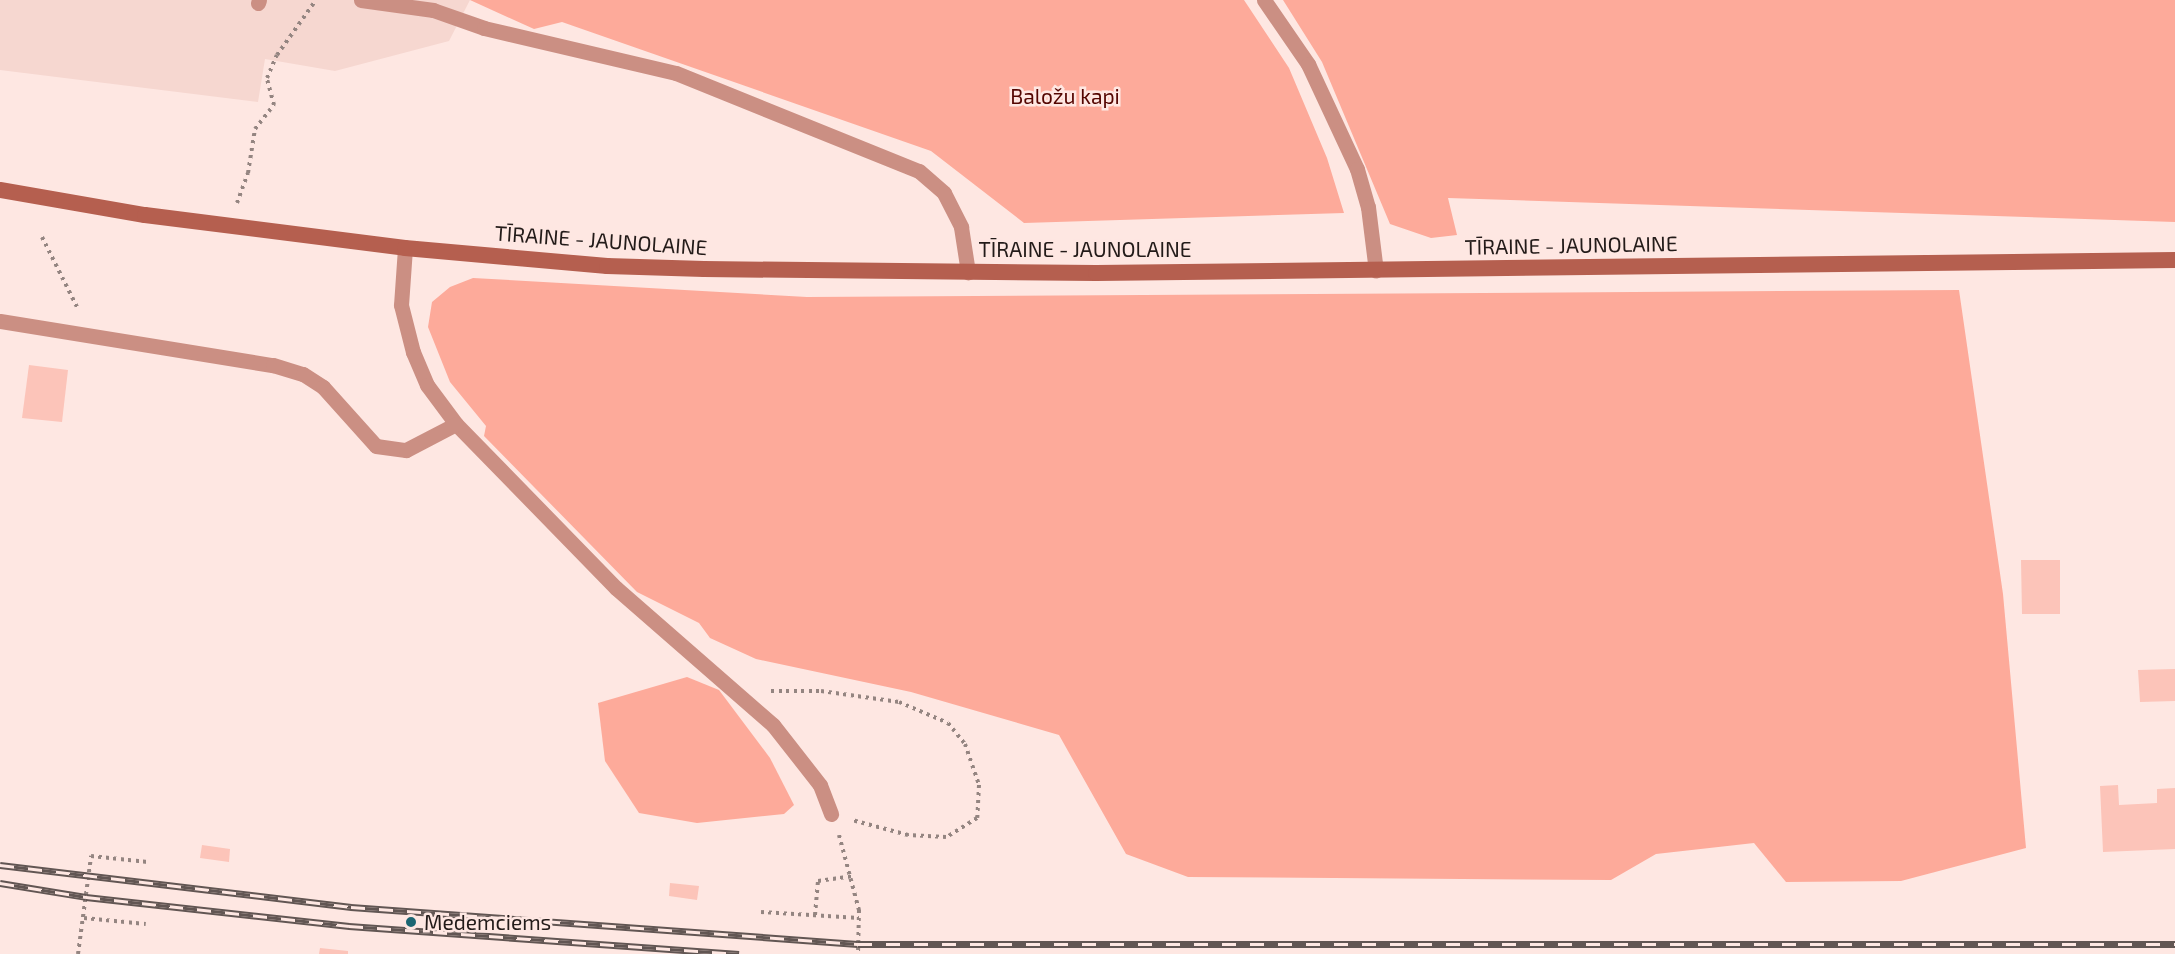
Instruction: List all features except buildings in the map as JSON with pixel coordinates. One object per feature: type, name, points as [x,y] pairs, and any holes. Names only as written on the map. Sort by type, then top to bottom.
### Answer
[{"type":"main road","name":"TĪRAINE - JAUNOLAINE","points":[[0,190],[229,226],[405,248],[618,266],[968,272],[1376,271],[2175,260]]},
{"type":"lane","points":[[361,0],[446,7],[483,28],[676,73],[919,171],[944,193],[961,227],[968,272]]},
{"type":"lane","points":[[1264,0],[1308,64],[1357,169],[1368,207],[1376,271]]},
{"type":"lane","points":[[405,248],[401,305],[413,352],[427,385],[456,424],[616,588],[739,692],[787,741],[820,786],[831,814]]},
{"type":"lane","points":[[0,321],[273,365],[303,374],[323,387],[376,446],[406,450],[456,424]]},
{"type":"path","points":[[229,226],[248,173],[255,129],[274,105],[267,78],[277,55],[316,0]]},
{"type":"path","points":[[42,237],[91,336]]},
{"type":"path","points":[[739,692],[821,691],[899,702],[948,723],[965,744],[979,785],[977,818],[946,837],[908,835],[831,814]]},
{"type":"path","points":[[831,814],[852,876],[859,918],[858,954]]},
{"type":"path","points":[[78,954],[91,856],[148,862]]},
{"type":"path","points":[[815,915],[818,881],[852,876]]},
{"type":"path","points":[[761,912],[859,918]]},
{"type":"path","points":[[84,918],[146,924]]},
{"type":"shaded area","points":[[0,0],[470,0],[449,41],[335,71],[265,59],[258,102],[0,70]]},
{"type":"green space","name":"Baložu kapi","points":[[470,0],[1244,0],[1289,68],[1327,158],[1344,213],[1024,223],[931,151],[562,22],[534,29]]},
{"type":"green space","points":[[1283,0],[2175,0],[2175,222],[1448,198],[1457,235],[1431,238],[1390,224],[1322,62]]},
{"type":"green space","points":[[473,278],[807,297],[1959,290],[2003,594],[2026,848],[1901,881],[1786,882],[1754,843],[1656,854],[1611,880],[1188,877],[1126,854],[1059,735],[911,692],[756,659],[710,638],[699,623],[637,592],[484,436],[486,426],[450,382],[428,327],[432,302],[450,287]]},
{"type":"green space","points":[[687,677],[719,690],[770,758],[794,805],[784,814],[697,823],[639,813],[605,761],[598,703]]},
{"type":"railway","points":[[0,865],[351,907],[858,944],[2175,944]]},
{"type":"railway","points":[[0,883],[86,897],[349,926],[739,954]]},
{"type":"place","name":"Medemciems","points":[[411,922]]}]
